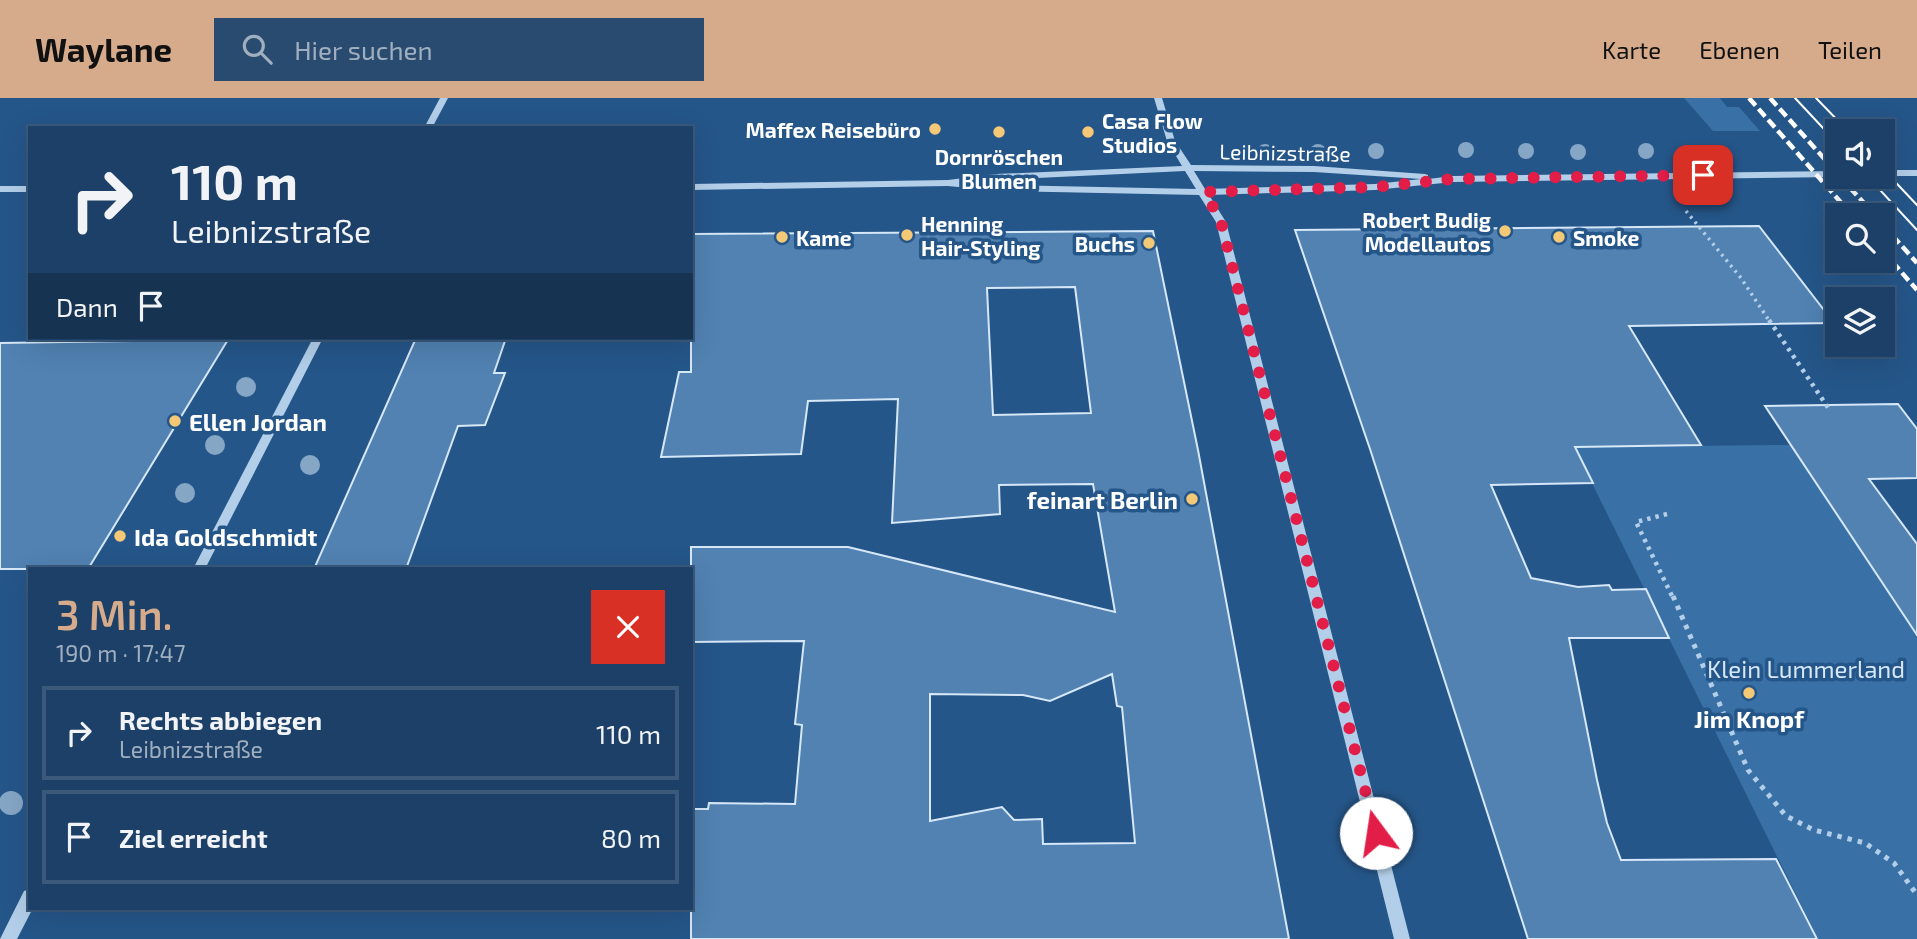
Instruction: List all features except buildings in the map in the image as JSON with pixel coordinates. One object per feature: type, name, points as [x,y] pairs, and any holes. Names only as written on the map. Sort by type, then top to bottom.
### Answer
[{"type":"street","points":[[429,126],[444,98]]},
{"type":"street","points":[[1158,98],[1171,141],[1205,192],[1221,222],[1402,939]]},
{"type":"street","name":"Leibnizstraße","points":[[693,187],[948,183],[996,177],[1188,168],[1314,169],[1453,179],[1825,174]]},
{"type":"street","points":[[1895,173],[1917,173]]},
{"type":"street","name":"Leibnizstraße","points":[[948,183],[998,188],[1205,192],[1375,187],[1453,179]]},
{"type":"street","points":[[0,189],[28,188]]},
{"type":"street","points":[[200,567],[317,340]]},
{"type":"street","points":[[8,939],[28,901]]},
{"type":"path","points":[[1686,211],[1741,278],[1829,409]]},
{"type":"path","points":[[1667,514],[1636,522],[1673,597],[1748,770],[1786,816],[1814,830],[1865,843],[1894,863],[1917,895]]},
{"type":"green space","points":[[1684,98],[1720,98],[1727,107],[1739,107],[1760,131],[1713,131]]},
{"type":"green space","name":"Klein Lummerland","points":[[1791,445],[1917,635],[1917,939],[1818,939],[1574,447]]},
{"type":"tram line","points":[[1795,98],[1825,130]]},
{"type":"tram line","points":[[1816,98],[1836,119]]},
{"type":"tram line","points":[[1895,182],[1917,205]]},
{"type":"tram line","points":[[1879,189],[1917,230]]},
{"type":"railway","points":[[1749,98],[1841,203]]},
{"type":"railway","points":[[1770,98],[1825,159]]},
{"type":"railway","points":[[1851,189],[1864,203]]},
{"type":"railway","points":[[1895,238],[1917,263]]},
{"type":"railway","points":[[1895,265],[1917,290]]},
{"type":"place","name":"Maffex Reisebüro","points":[[935,129]]},
{"type":"place","name":"Dornröschen Blumen","points":[[999,132]]},
{"type":"place","name":"Casa Flow Studios","points":[[1088,132]]},
{"type":"place","name":"Robert Budig Modellautos","points":[[1505,231]]},
{"type":"place","name":"Henning Hair-Styling","points":[[907,235]]},
{"type":"place","name":"Kame","points":[[782,237]]},
{"type":"place","name":"Smoke","points":[[1559,237]]},
{"type":"place","name":"Buchs","points":[[1149,243]]},
{"type":"place","name":"Ellen Jordan","points":[[175,421]]},
{"type":"place","name":"feinart Berlin","points":[[1192,499]]},
{"type":"place","name":"Ida Goldschmidt","points":[[120,536]]},
{"type":"place","name":"Jim Knopf","points":[[1749,693]]},
{"type":"route","points":[[1376,833],[1221,222],[1205,192],[1375,187],[1453,179],[1703,175]]}]
